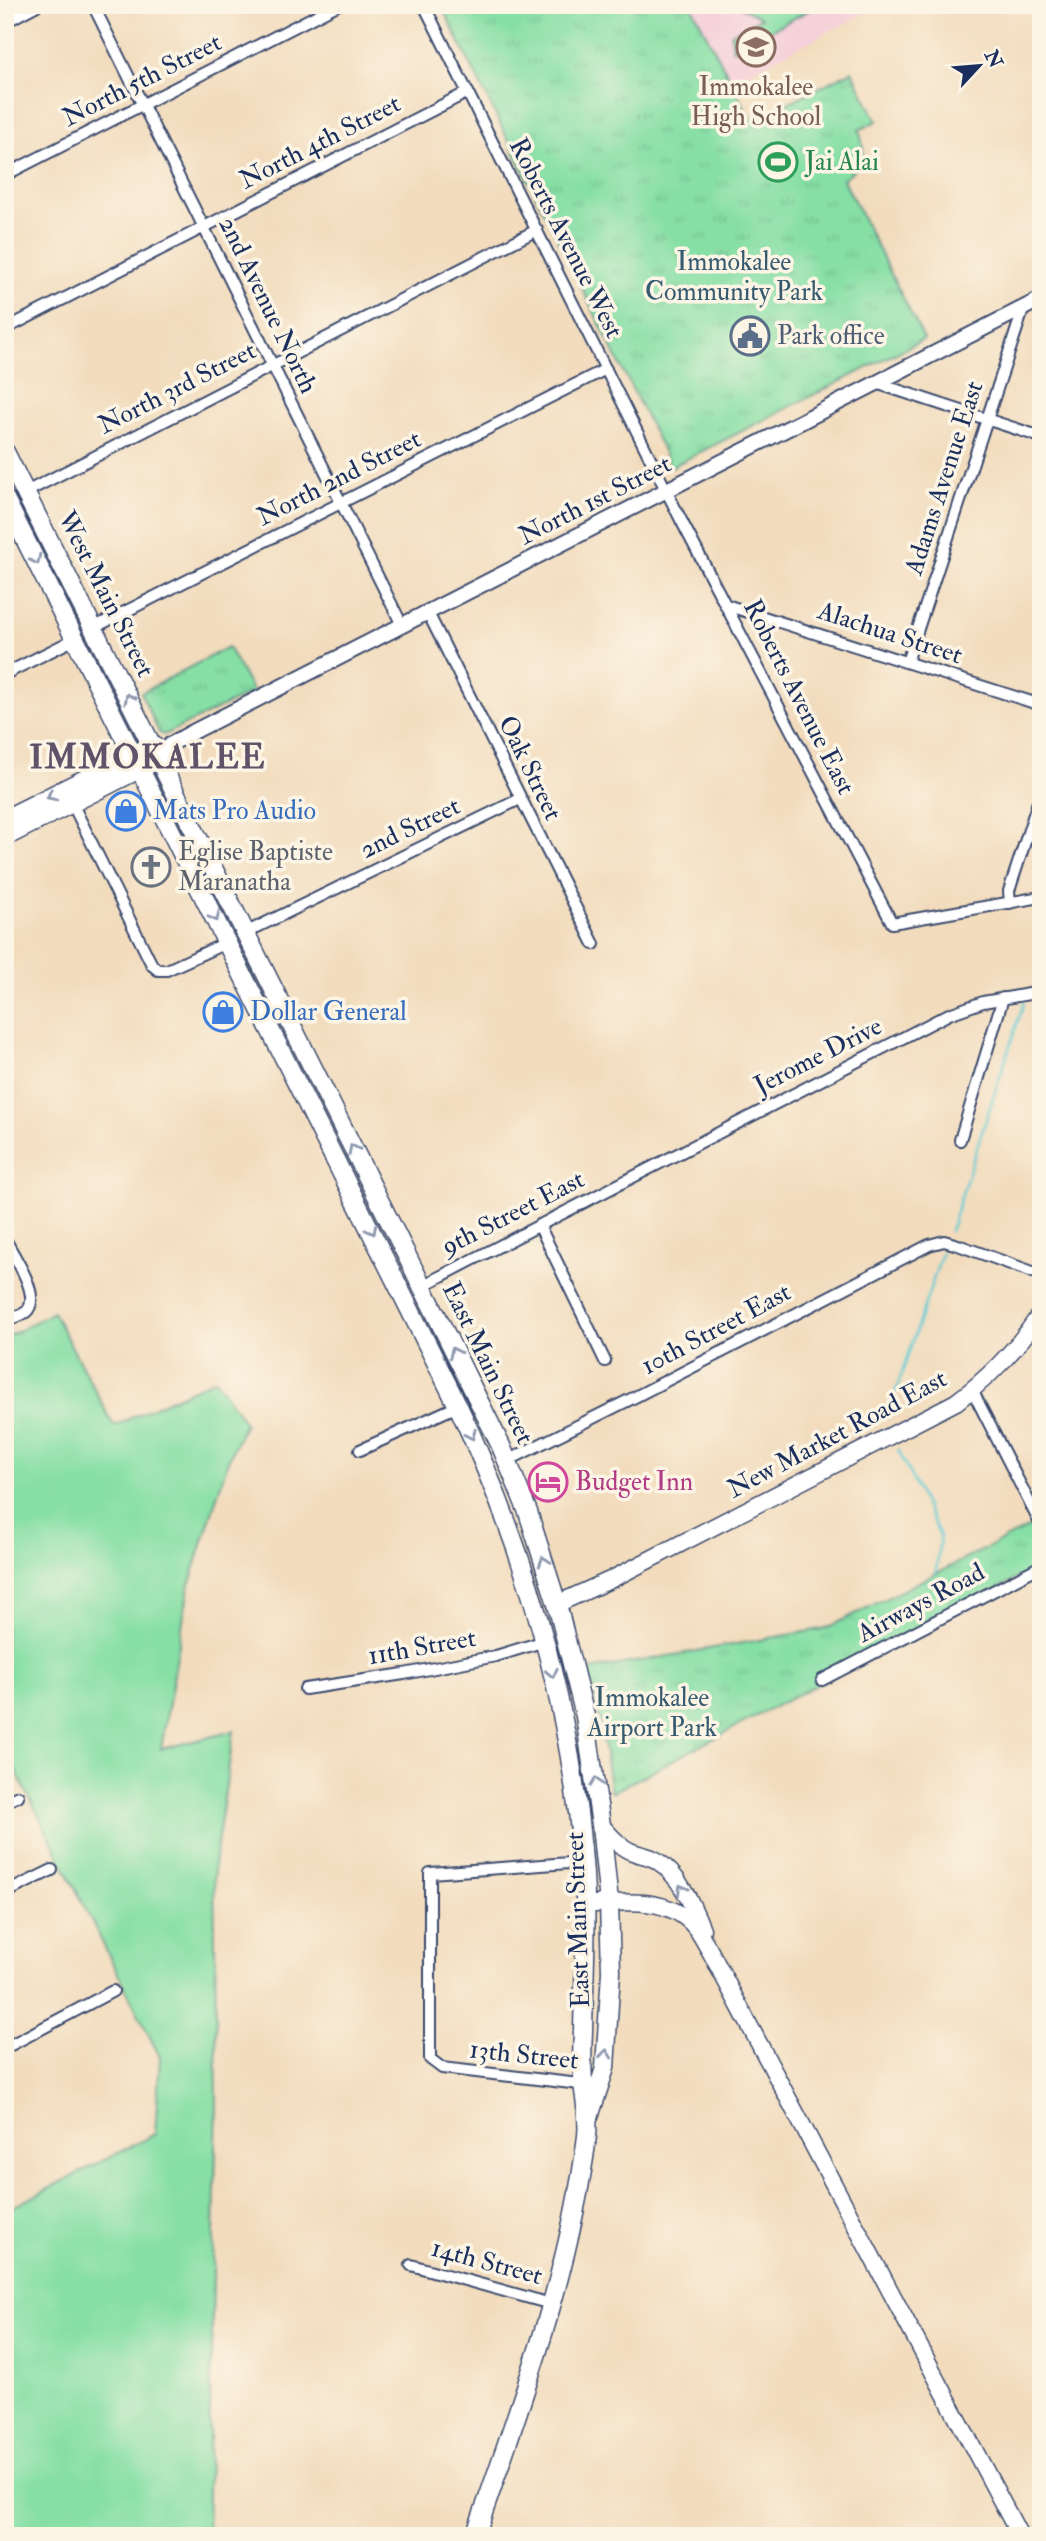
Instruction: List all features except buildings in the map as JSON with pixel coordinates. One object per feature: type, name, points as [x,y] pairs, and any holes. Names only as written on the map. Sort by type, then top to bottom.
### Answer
[{"type":"main road","name":"West Main Street","points":[[5,452],[156,752]]},
{"type":"main road","points":[[6,501],[26,492]]},
{"type":"main road","name":"West Main Street","points":[[6,501],[137,761]]},
{"type":"main road","points":[[10,826],[156,752]]},
{"type":"main road","name":"East Main Street","points":[[156,752],[422,1286],[507,1461],[528,1512],[557,1604],[585,1716],[601,1825],[609,1903],[611,1972],[608,2034],[592,2085]]},
{"type":"main road","points":[[10,826],[72,803],[137,761]]},
{"type":"main road","name":"East Main Street","points":[[137,761],[403,1294],[500,1500],[545,1641],[568,1747],[583,1863],[592,2085],[588,2119],[574,2212],[551,2304],[475,2536]]},
{"type":"main road","points":[[228,942],[245,933]]},
{"type":"main road","points":[[403,1294],[422,1286]]},
{"type":"main road","name":"New Market Road East","points":[[557,1604],[610,1580],[925,1419],[972,1390],[1008,1357],[1041,1313]]},
{"type":"main road","points":[[536,1611],[557,1604]]},
{"type":"main road","points":[[601,1825],[622,1846],[659,1862],[675,1877],[700,1924],[710,1951]]},
{"type":"main road","points":[[585,1905],[641,1902],[660,1905],[674,1911],[694,1926],[710,1951],[1020,2536]]},
{"type":"street","points":[[5,22],[37,5]]},
{"type":"street","name":"2nd Avenue North","points":[[93,5],[402,625]]},
{"type":"street","name":"North 5th Street","points":[[5,175],[337,5]]},
{"type":"street","name":"Roberts Avenue West","points":[[424,5],[667,491]]},
{"type":"street","name":"North 4th Street","points":[[5,329],[468,92]]},
{"type":"street","name":"North 3rd Street","points":[[26,492],[537,230]]},
{"type":"street","name":"North 1st Street","points":[[156,752],[1041,299]]},
{"type":"street","name":"Adams Avenue East","points":[[907,662],[1024,307]]},
{"type":"street","name":"North 2nd Street","points":[[93,628],[606,369]]},
{"type":"street","points":[[876,383],[1041,437]]},
{"type":"street","name":"Roberts Avenue East","points":[[667,491],[892,923],[1010,903]]},
{"type":"street","name":"Alachua Street","points":[[726,605],[1041,705]]},
{"type":"street","name":"Oak Street","points":[[428,612],[594,944]]},
{"type":"street","points":[[5,674],[75,639]]},
{"type":"street","points":[[1041,793],[1009,891],[1010,903],[1041,897]]},
{"type":"street","name":"2nd Street","points":[[245,933],[520,799]]},
{"type":"street","points":[[72,803],[152,965],[158,970],[167,970],[228,942]]},
{"type":"street","name":"Jerome Drive","points":[[625,1181],[949,1014],[983,1002],[1041,992]]},
{"type":"street","points":[[960,1140],[1003,998]]},
{"type":"street","name":"9th Street East","points":[[422,1286],[625,1181]]},
{"type":"street","points":[[539,1225],[605,1361]]},
{"type":"street","points":[[5,1239],[29,1285],[32,1298],[31,1305],[25,1312],[5,1322]]},
{"type":"street","name":"10th Street East","points":[[507,1461],[929,1245],[947,1242],[1041,1275]]},
{"type":"street","points":[[972,1390],[1041,1525]]},
{"type":"street","points":[[360,1450],[458,1406]]},
{"type":"street","name":"Airways Road","points":[[822,1680],[1041,1566]]},
{"type":"street","name":"11th Street","points":[[305,1689],[496,1656],[545,1641]]},
{"type":"street","points":[[5,1802],[18,1796]]},
{"type":"street","name":"13th Street","points":[[583,1863],[430,1873],[430,2059],[442,2068],[592,2085]]},
{"type":"street","points":[[5,1893],[52,1870]]},
{"type":"street","points":[[5,2048],[113,1991]]},
{"type":"street","name":"14th Street","points":[[411,2265],[551,2304]]},
{"type":"shaded area","name":"Immokalee High School","points":[[691,5],[881,5],[731,81]]},
{"type":"green space","name":"Immokalee Community Park","points":[[441,5],[691,5],[752,121],[852,71],[877,121],[859,130],[863,146],[862,158],[843,179],[924,339],[671,467]]},
{"type":"green space","points":[[737,5],[819,5],[733,50],[731,34],[761,18]]},
{"type":"green space","points":[[228,647],[253,692],[164,735],[159,733],[141,693]]},
{"type":"green space","points":[[53,1312],[114,1426],[215,1379],[245,1423],[228,1461],[189,1586],[161,1749],[234,1731],[214,1865],[217,2102],[207,2536],[5,2536],[5,2211],[155,2134],[160,2057],[5,1749],[5,1338]]},
{"type":"green space","name":"Immokalee Airport Park","points":[[1041,1521],[1041,1566],[611,1793],[589,1670],[827,1628]]},
{"type":"waterway","points":[[950,1231],[1024,1002]]},
{"type":"waterway","points":[[887,1418],[942,1253]]},
{"type":"waterway","points":[[898,1450],[940,1536],[936,1572]]},
{"type":"place","name":"Immokalee High School","points":[[756,47]]},
{"type":"place","name":"Jai Alai","points":[[778,162]]},
{"type":"place","name":"Park office","points":[[750,336]]},
{"type":"place","name":"Mats Pro Audio","points":[[126,811]]},
{"type":"place","name":"Eglise Baptiste Maranatha","points":[[151,867]]},
{"type":"place","name":"Dollar General","points":[[223,1012]]},
{"type":"place","name":"Budget Inn","points":[[548,1482]]},
{"type":"district","name":"IMMOKALEE","points":[[148,757]]}]
